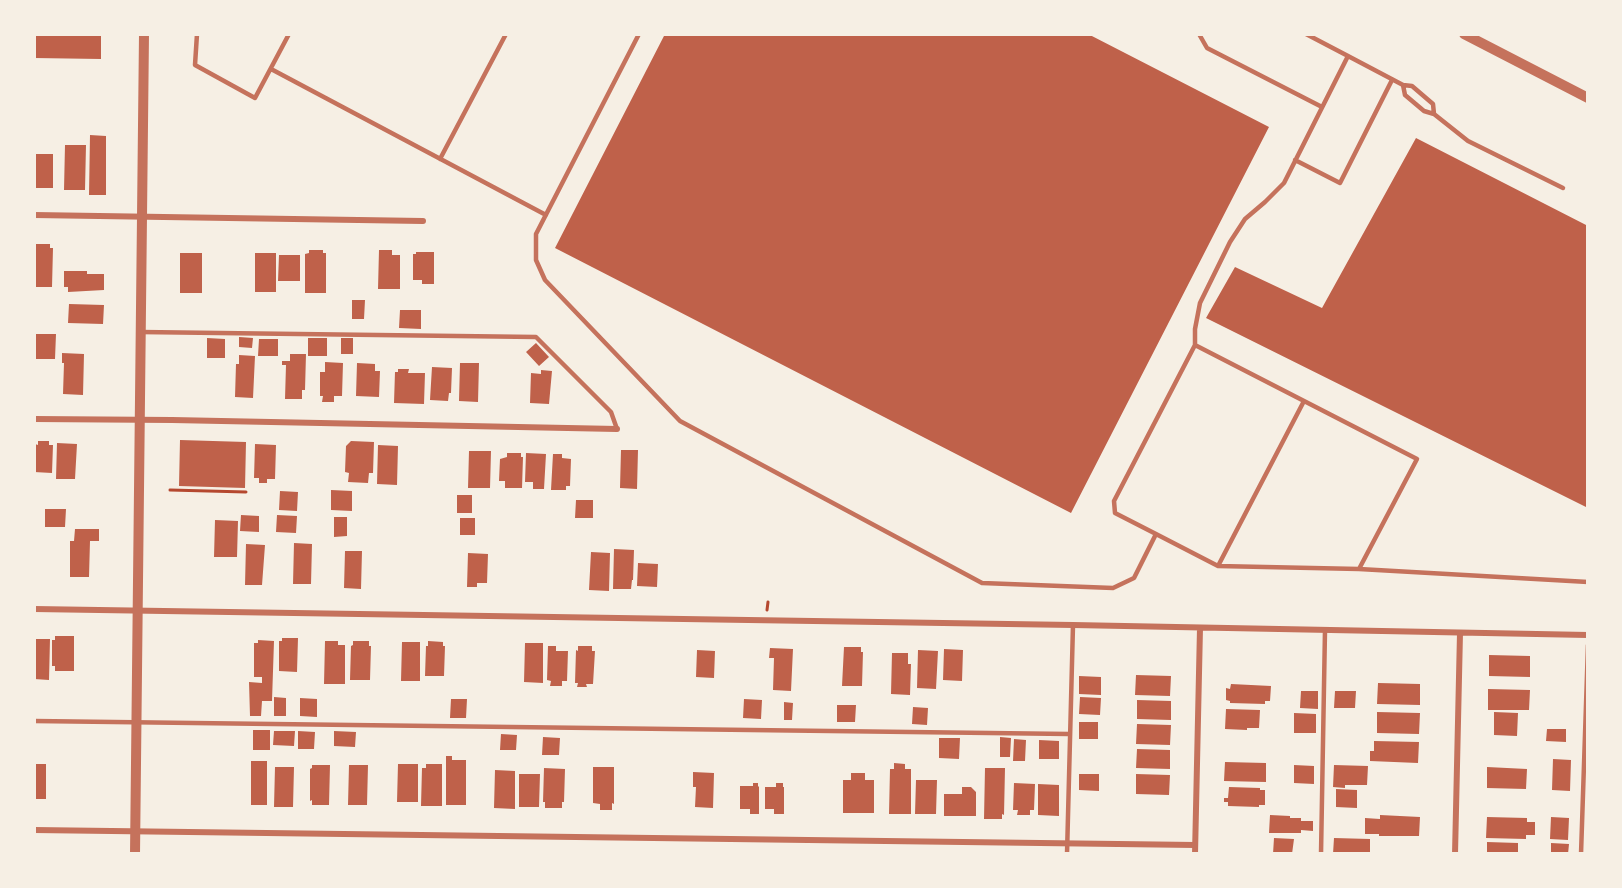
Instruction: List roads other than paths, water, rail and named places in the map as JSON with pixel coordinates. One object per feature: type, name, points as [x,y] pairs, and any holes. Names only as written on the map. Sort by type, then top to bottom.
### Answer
[{"type":"street","points":[[135,854],[144,34]]},
{"type":"street","points":[[1464,34],[1587,98]]},
{"type":"street","points":[[34,215],[423,221]]},
{"type":"street","points":[[34,419],[617,429]]},
{"type":"street","points":[[34,609],[1587,635]]},
{"type":"street","points":[[1195,854],[1200,628]]},
{"type":"street","points":[[1455,854],[1460,633]]},
{"type":"street","points":[[34,830],[1195,844]]},
{"type":"lane","points":[[198,34],[195,65],[255,98],[290,34]]},
{"type":"lane","points":[[440,159],[506,34]]},
{"type":"lane","points":[[639,34],[536,234],[536,260],[545,280],[680,421],[982,583],[1113,588],[1134,578],[1156,534]]},
{"type":"lane","points":[[1198,34],[1207,48],[1322,107]]},
{"type":"lane","points":[[1306,34],[1392,80],[1412,86],[1433,104],[1434,114]]},
{"type":"lane","points":[[1348,56],[1284,183],[1245,219],[1230,242],[1200,303],[1195,329],[1195,345],[1114,501],[1115,513],[1218,566],[1359,569],[1587,582]]},
{"type":"lane","points":[[271,69],[546,214]]},
{"type":"lane","points":[[1295,160],[1340,183],[1392,80]]},
{"type":"lane","points":[[1403,85],[1404,95],[1424,111],[1434,114],[1468,141],[1563,188]]},
{"type":"lane","points":[[141,332],[536,337],[611,412],[617,429]]},
{"type":"lane","points":[[1195,345],[1417,459],[1359,569]]},
{"type":"lane","points":[[1218,566],[1304,401]]},
{"type":"lane","points":[[1067,854],[1073,625]]},
{"type":"lane","points":[[1321,854],[1325,630]]},
{"type":"lane","points":[[1581,854],[1587,645]]},
{"type":"lane","points":[[34,721],[1069,734]]}]
